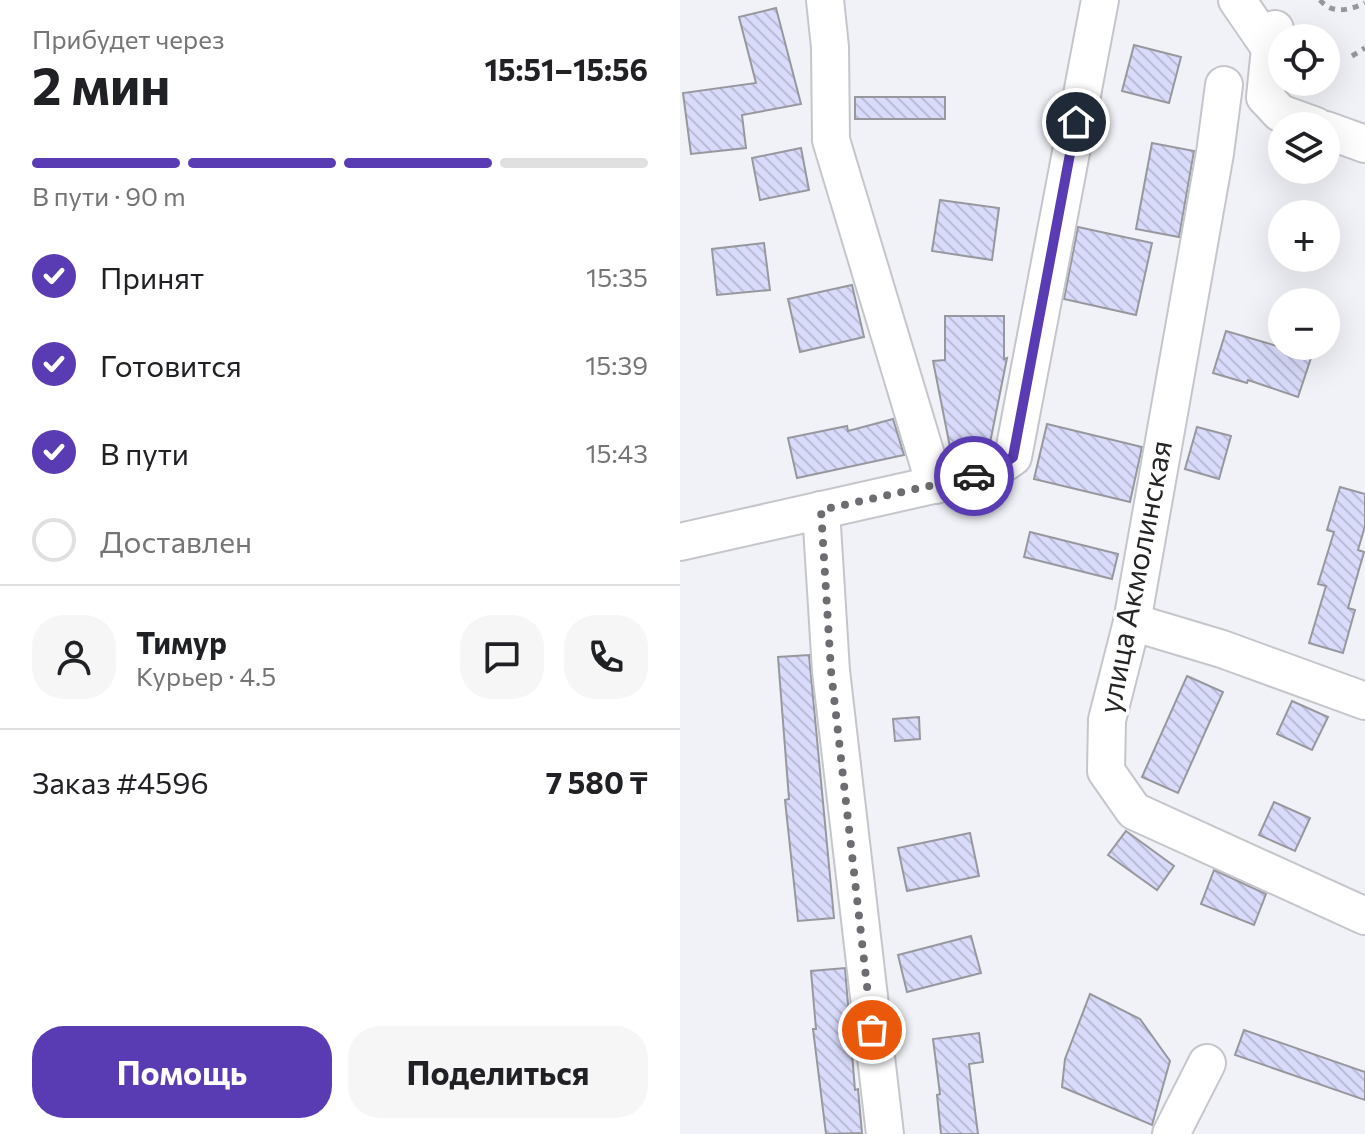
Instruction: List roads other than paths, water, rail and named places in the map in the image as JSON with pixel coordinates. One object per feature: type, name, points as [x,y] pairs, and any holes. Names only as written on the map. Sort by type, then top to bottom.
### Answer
[{"type":"street","points":[[825,0],[830,47],[831,140],[935,485]]},
{"type":"street","points":[[680,542],[991,472],[1013,457],[1100,0]]},
{"type":"street","points":[[1237,0],[1273,39],[1265,97],[1279,112]]},
{"type":"street","name":"улица Акмолинская","points":[[1224,85],[1215,153],[1132,622],[1107,720],[1106,771],[1134,811],[1365,916]]},
{"type":"street","points":[[1340,135],[1365,144]]},
{"type":"street","points":[[821,510],[831,671],[885,1134]]},
{"type":"street","points":[[1132,622],[1363,688]]},
{"type":"street","points":[[1171,1134],[1207,1063]]}]
